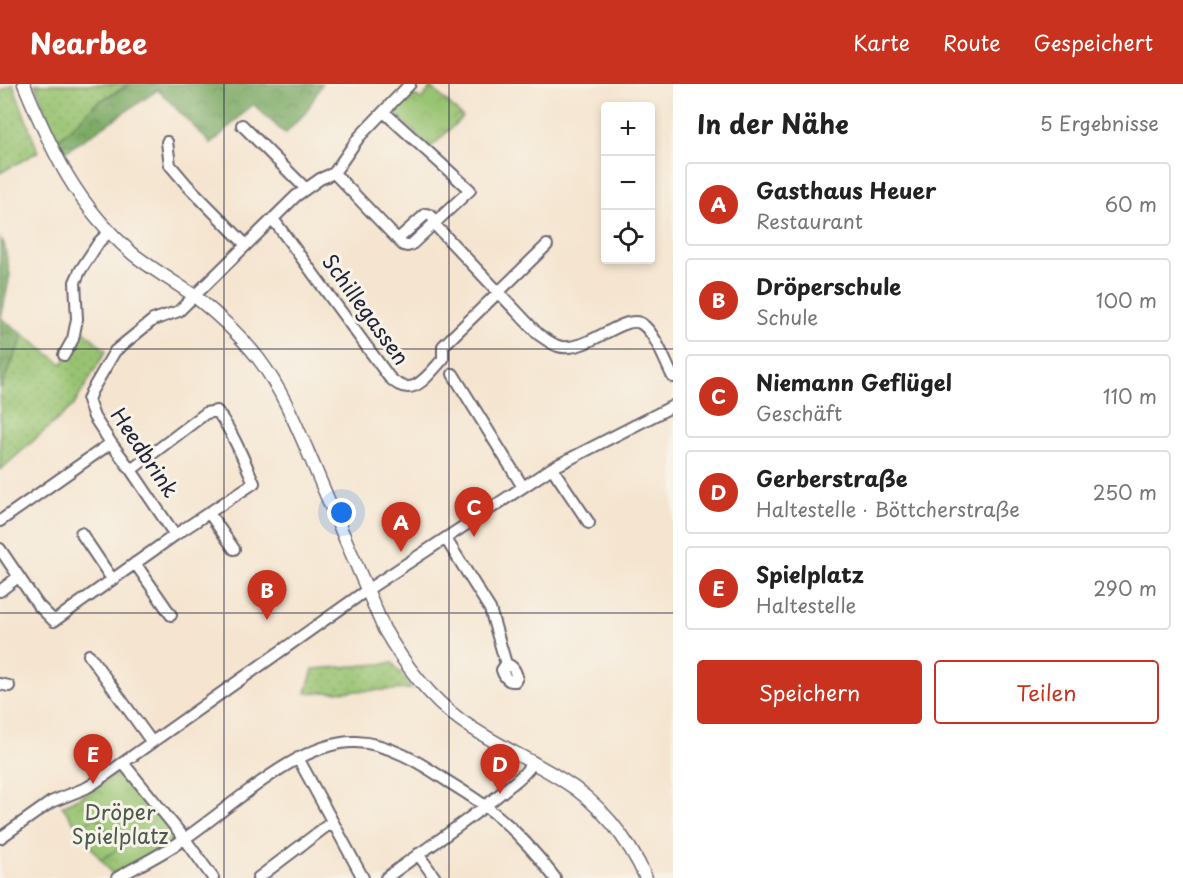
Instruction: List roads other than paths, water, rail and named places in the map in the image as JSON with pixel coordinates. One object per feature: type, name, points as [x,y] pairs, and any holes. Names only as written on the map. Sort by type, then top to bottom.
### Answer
[{"type":"street","points":[[24,84],[46,137],[68,179],[109,232],[135,255],[194,296],[235,333],[257,357],[277,386],[299,429],[384,629],[400,657],[424,687],[457,718],[582,793],[605,815],[625,840],[646,878]]},
{"type":"street","points":[[384,112],[470,190],[411,245],[407,246],[334,174],[359,137],[410,84]]},
{"type":"street","points":[[243,125],[305,188]]},
{"type":"street","points":[[167,142],[170,165],[246,245]]},
{"type":"street","name":"Heedbrink","points":[[175,535],[94,417],[88,400],[91,392],[115,351],[153,320],[179,311],[305,188],[334,174]]},
{"type":"street","name":"Schillegassen","points":[[273,219],[372,354],[396,384],[403,388],[421,382],[443,359],[443,346],[547,244]]},
{"type":"street","points":[[435,223],[538,334],[559,347],[576,346],[594,340],[632,321],[641,323],[652,334],[673,377]]},
{"type":"street","points":[[64,355],[73,339],[77,319],[75,282],[99,242],[109,232]]},
{"type":"street","points":[[453,374],[523,487]]},
{"type":"street","points":[[0,838],[51,802],[86,788],[367,590],[552,468],[673,406]]},
{"type":"street","points":[[0,549],[38,606],[54,621],[175,535],[254,483],[237,444],[217,411],[206,413],[131,470]]},
{"type":"street","points":[[0,521],[111,444]]},
{"type":"street","points":[[552,468],[589,523]]},
{"type":"street","points":[[209,513],[234,549]]},
{"type":"street","points":[[81,533],[112,579]]},
{"type":"street","points":[[446,539],[490,609],[506,664]]},
{"type":"street","points":[[135,563],[171,615]]},
{"type":"street","points":[[0,591],[18,577]]},
{"type":"street","points":[[89,655],[151,741]]},
{"type":"street","points":[[117,878],[185,839],[262,781],[298,759],[333,745],[357,742],[371,744],[403,755],[485,806],[507,825],[555,878]]},
{"type":"street","points":[[298,759],[363,878]]},
{"type":"street","points":[[386,878],[485,806],[530,768],[533,762]]},
{"type":"street","points":[[123,763],[185,839],[213,878]]},
{"type":"street","points":[[258,878],[332,822]]},
{"type":"street","points":[[417,854],[435,878]]},
{"type":"place","name":"Niemann Geflügel","points":[[474,537]]},
{"type":"place","name":"Gasthaus Heuer","points":[[401,552]]},
{"type":"place","name":"Dröperschule","points":[[267,620]]},
{"type":"place","name":"Spielplatz","points":[[93,784]]},
{"type":"place","name":"Gerberstraße","points":[[500,794]]},
{"type":"park label","name":"Dröper Spielplatz","points":[[120,825]]}]
